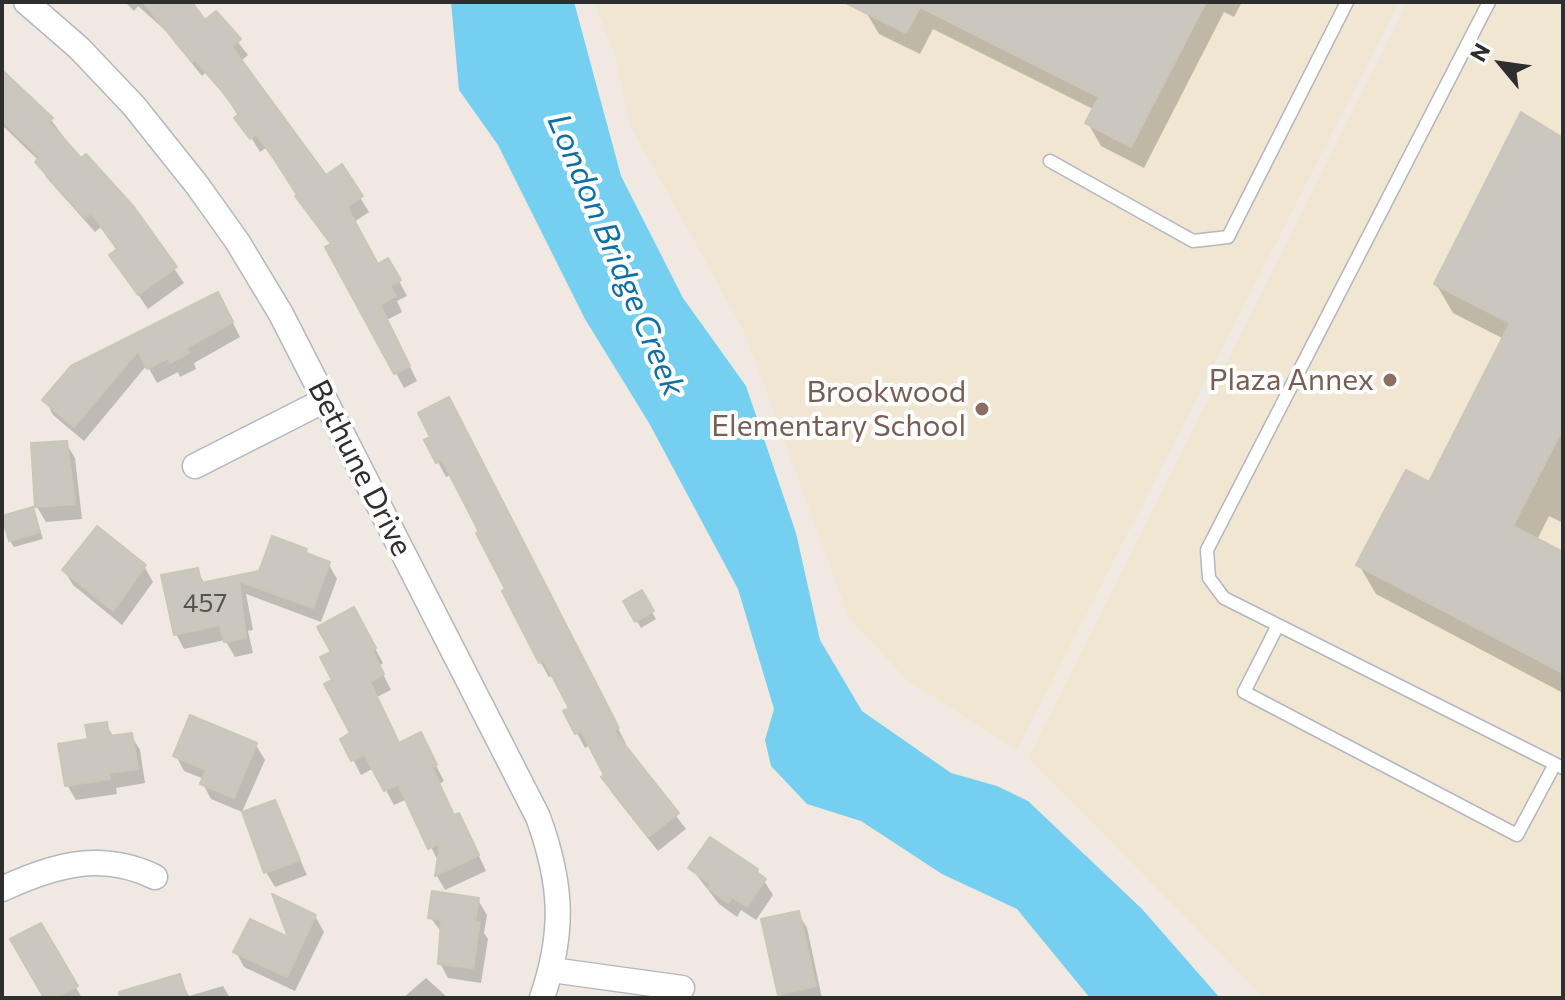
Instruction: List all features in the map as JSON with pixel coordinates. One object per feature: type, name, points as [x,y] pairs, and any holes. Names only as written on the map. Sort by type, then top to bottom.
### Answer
[{"type":"street","name":"Bethune Drive","points":[[26,2],[79,48],[125,97],[197,185],[281,314],[538,817],[553,859],[559,897],[559,934],[552,970],[542,998]]},
{"type":"street","points":[[195,466],[325,400]]},
{"type":"street","points":[[2,889],[46,869],[77,862],[108,863],[155,877]]},
{"type":"street","points":[[552,970],[682,988]]},
{"type":"lane","points":[[1050,161],[1193,241],[1228,237],[1347,2]]},
{"type":"lane","points":[[1278,625],[1244,692],[1517,835],[1559,766],[1278,625],[1224,598],[1209,578],[1207,550],[1489,2]]},
{"type":"shaded area","name":"Brookwood Elementary School","points":[[594,2],[1399,2],[1017,750],[907,680],[849,618],[745,333],[630,125],[615,56]]},
{"type":"shaded area","name":"Plaza Annex","points":[[1408,2],[1563,2],[1563,998],[1265,998],[1028,758]]},
{"type":"water","name":"London Bridge Creek","points":[[451,2],[574,2],[621,176],[683,298],[746,386],[796,533],[820,640],[862,711],[951,773],[997,786],[1028,801],[1142,909],[1220,998],[1090,998],[1017,909],[942,874],[861,821],[807,804],[771,766],[765,740],[774,709],[738,589],[649,423],[585,319],[498,145],[459,90]]},
{"type":"building","points":[[143,2],[192,2],[205,20],[216,11],[241,39],[232,47],[326,175],[342,164],[363,196],[347,207],[378,264],[388,258],[401,280],[390,286],[396,296],[380,305],[410,366],[394,374],[325,247],[331,244],[295,196],[274,159],[256,134],[250,139],[234,118],[239,114],[216,83],[195,60],[192,62]]},
{"type":"building","points":[[844,2],[1206,2],[1131,147],[1085,123],[1099,97],[920,7],[906,33]]},
{"type":"building","points":[[2,70],[53,118],[49,122],[81,158],[86,154],[134,207],[177,267],[138,295],[109,255],[117,249],[91,213],[85,218],[35,162],[40,157],[2,121]]},
{"type":"building","points":[[1521,112],[1563,138],[1563,428],[1513,526],[1563,552],[1563,673],[1356,565],[1406,470],[1429,482],[1510,323],[1434,284]]},
{"type":"building","points":[[218,292],[233,322],[186,348],[189,353],[170,363],[168,358],[147,369],[138,351],[74,427],[42,400],[71,366]]},
{"type":"building","points":[[449,397],[619,728],[614,731],[679,813],[648,837],[601,777],[604,775],[581,731],[575,734],[563,711],[569,708],[544,661],[539,663],[502,591],[505,589],[476,533],[479,532],[442,460],[436,463],[424,440],[430,437],[418,413]]},
{"type":"building","points":[[67,441],[75,504],[35,507],[31,443]]},
{"type":"building","points":[[33,507],[40,532],[9,541],[2,516]]},
{"type":"building","points":[[97,526],[146,565],[113,611],[62,570]]},
{"type":"building","points":[[272,536],[307,549],[306,553],[330,562],[313,608],[239,581],[246,638],[224,642],[220,625],[174,635],[161,575],[198,568],[201,583],[259,571]]},
{"type":"building","points":[[642,590],[654,611],[635,622],[623,601]]},
{"type":"building","points":[[354,607],[376,648],[372,650],[384,674],[370,682],[399,743],[421,732],[437,765],[432,768],[454,815],[459,813],[479,855],[435,876],[440,843],[428,849],[398,784],[384,791],[364,754],[351,761],[340,739],[350,733],[324,684],[332,680],[320,657],[331,652],[317,627]]},
{"type":"building","points":[[190,715],[257,743],[234,798],[200,784],[206,770],[173,756]]},
{"type":"building","points":[[107,722],[109,736],[132,733],[138,769],[109,773],[110,779],[65,786],[58,744],[88,739],[85,725]]},
{"type":"building","points":[[275,800],[300,860],[264,873],[242,812]]},
{"type":"building","points":[[710,837],[758,869],[757,872],[766,879],[747,907],[732,897],[728,903],[708,888],[711,884],[688,868]]},
{"type":"building","points":[[432,891],[479,898],[475,922],[480,922],[473,968],[438,964],[441,920],[428,918]]},
{"type":"building","points":[[272,894],[316,915],[287,977],[233,952],[250,919],[288,937]]},
{"type":"building","points":[[799,911],[816,986],[778,995],[761,919]]},
{"type":"building","points":[[41,923],[78,986],[55,998],[44,998],[10,939]]},
{"type":"building","points":[[180,974],[187,998],[120,998],[119,992]]},
{"type":"place","name":"Plaza Annex","points":[[1390,380]]},
{"type":"place","name":"Brookwood Elementary School","points":[[982,409]]}]
